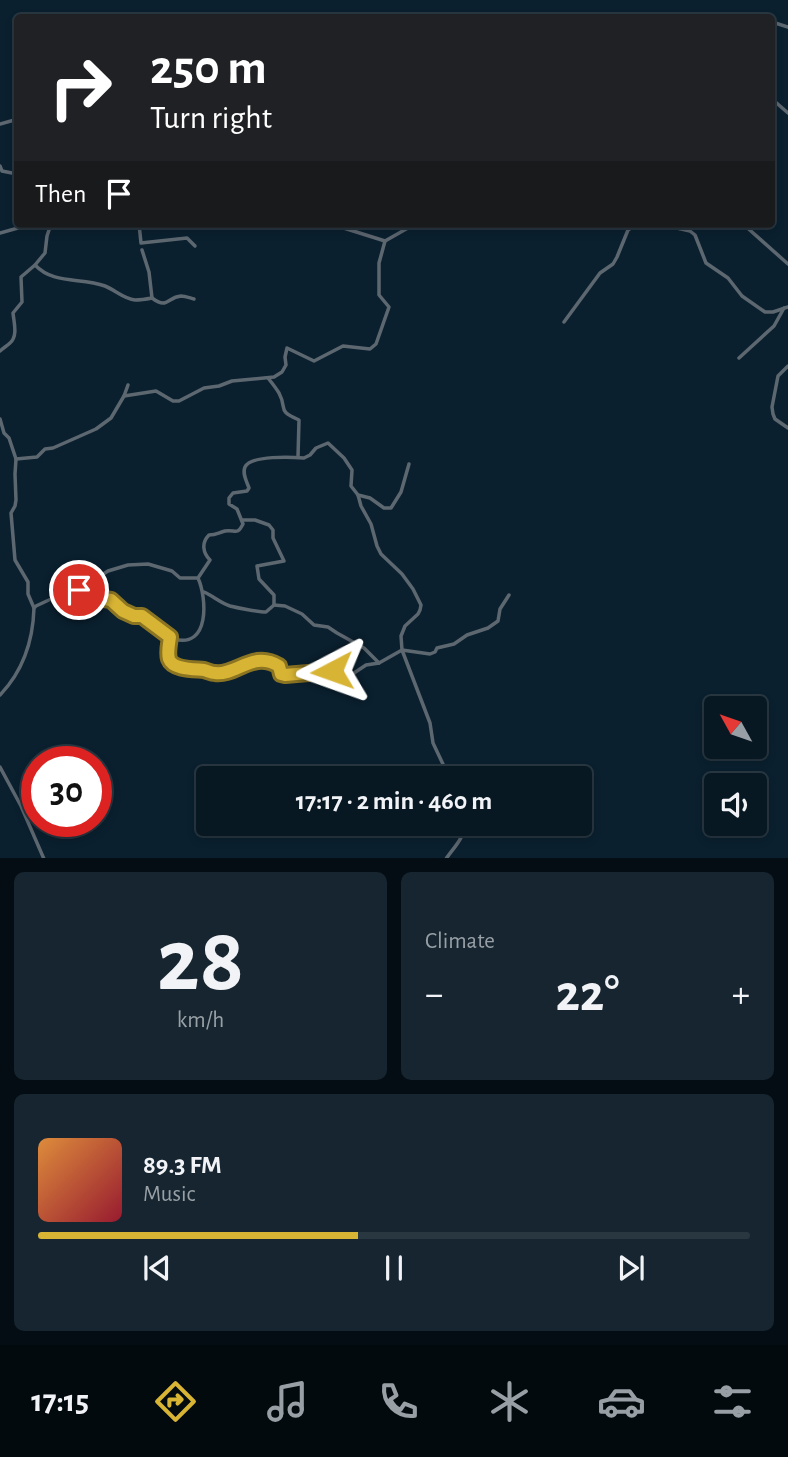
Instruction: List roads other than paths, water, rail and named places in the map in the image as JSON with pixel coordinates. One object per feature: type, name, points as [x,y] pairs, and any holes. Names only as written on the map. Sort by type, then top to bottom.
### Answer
[{"type":"street","points":[[0,166],[6,173],[14,172]]},
{"type":"street","points":[[0,233],[18,228]]},
{"type":"street","points":[[1,349],[9,344],[15,335],[13,313],[22,302],[21,277],[45,253],[50,228]]},
{"type":"street","points":[[139,228],[141,243],[187,238],[195,246]]},
{"type":"street","points":[[343,228],[384,241],[408,228]]},
{"type":"street","points":[[564,322],[600,273],[617,257],[631,228]]},
{"type":"street","points":[[677,228],[695,235],[706,263],[728,278],[742,296],[765,312],[786,307]]},
{"type":"street","points":[[748,228],[788,262]]},
{"type":"street","points":[[124,396],[156,391],[173,401],[179,401],[204,388],[232,381],[268,378],[285,369],[286,348],[314,361],[343,346],[370,349],[376,344],[389,307],[379,295],[379,264],[384,241]]},
{"type":"street","points":[[142,250],[149,272],[152,298]]},
{"type":"street","points":[[35,265],[51,276],[103,285],[132,300],[152,298],[166,304],[180,296],[194,299]]},
{"type":"street","points":[[739,358],[774,326],[786,307]]},
{"type":"street","points":[[788,366],[778,376],[772,407],[775,419],[788,428]]},
{"type":"street","points":[[268,378],[279,392],[283,410],[287,415],[299,420],[298,457]]},
{"type":"street","points":[[16,458],[37,457],[45,449],[96,429],[111,418],[128,385]]},
{"type":"street","points":[[0,419],[16,458],[16,500],[11,513],[15,560],[28,582],[28,594],[34,608],[34,623],[25,660],[0,695]]},
{"type":"street","points":[[198,578],[210,560],[204,549],[205,538],[225,531],[237,532],[242,528],[242,520],[237,509],[229,504],[229,498],[233,493],[247,491],[249,488],[245,479],[245,467],[252,461],[261,459],[304,458],[316,448],[328,443],[352,470],[351,485],[371,524],[381,554],[402,574],[421,605],[418,614],[405,626],[401,636],[402,650],[430,723],[433,743],[444,766]]},
{"type":"street","points":[[358,495],[370,498],[384,508],[391,508],[401,492],[409,464]]},
{"type":"street","points":[[242,520],[254,520],[270,525],[273,530],[273,538],[284,561],[257,566],[259,579],[274,595],[274,605]]},
{"type":"street","points":[[34,608],[66,592],[79,590],[117,567],[138,564],[164,568],[180,578],[198,578]]},
{"type":"street","points":[[79,590],[91,597],[111,600],[123,611],[134,616],[142,616],[170,637],[186,639],[202,627],[205,612],[204,592],[198,578]]},
{"type":"street","points":[[204,592],[232,606],[258,612],[266,612],[274,605],[285,606],[302,614],[314,625],[328,627],[364,648],[379,663]]},
{"type":"street","points":[[170,637],[168,658],[178,667],[216,674],[249,663],[268,661],[279,666],[281,674],[285,675],[332,671],[341,677],[351,675],[366,665],[379,663],[402,650],[430,654],[437,648],[454,644],[467,635],[488,628],[498,621],[500,609],[509,595]]},
{"type":"street","points":[[0,767],[21,806],[44,858]]},
{"type":"street","points":[[447,858],[462,836]]}]
